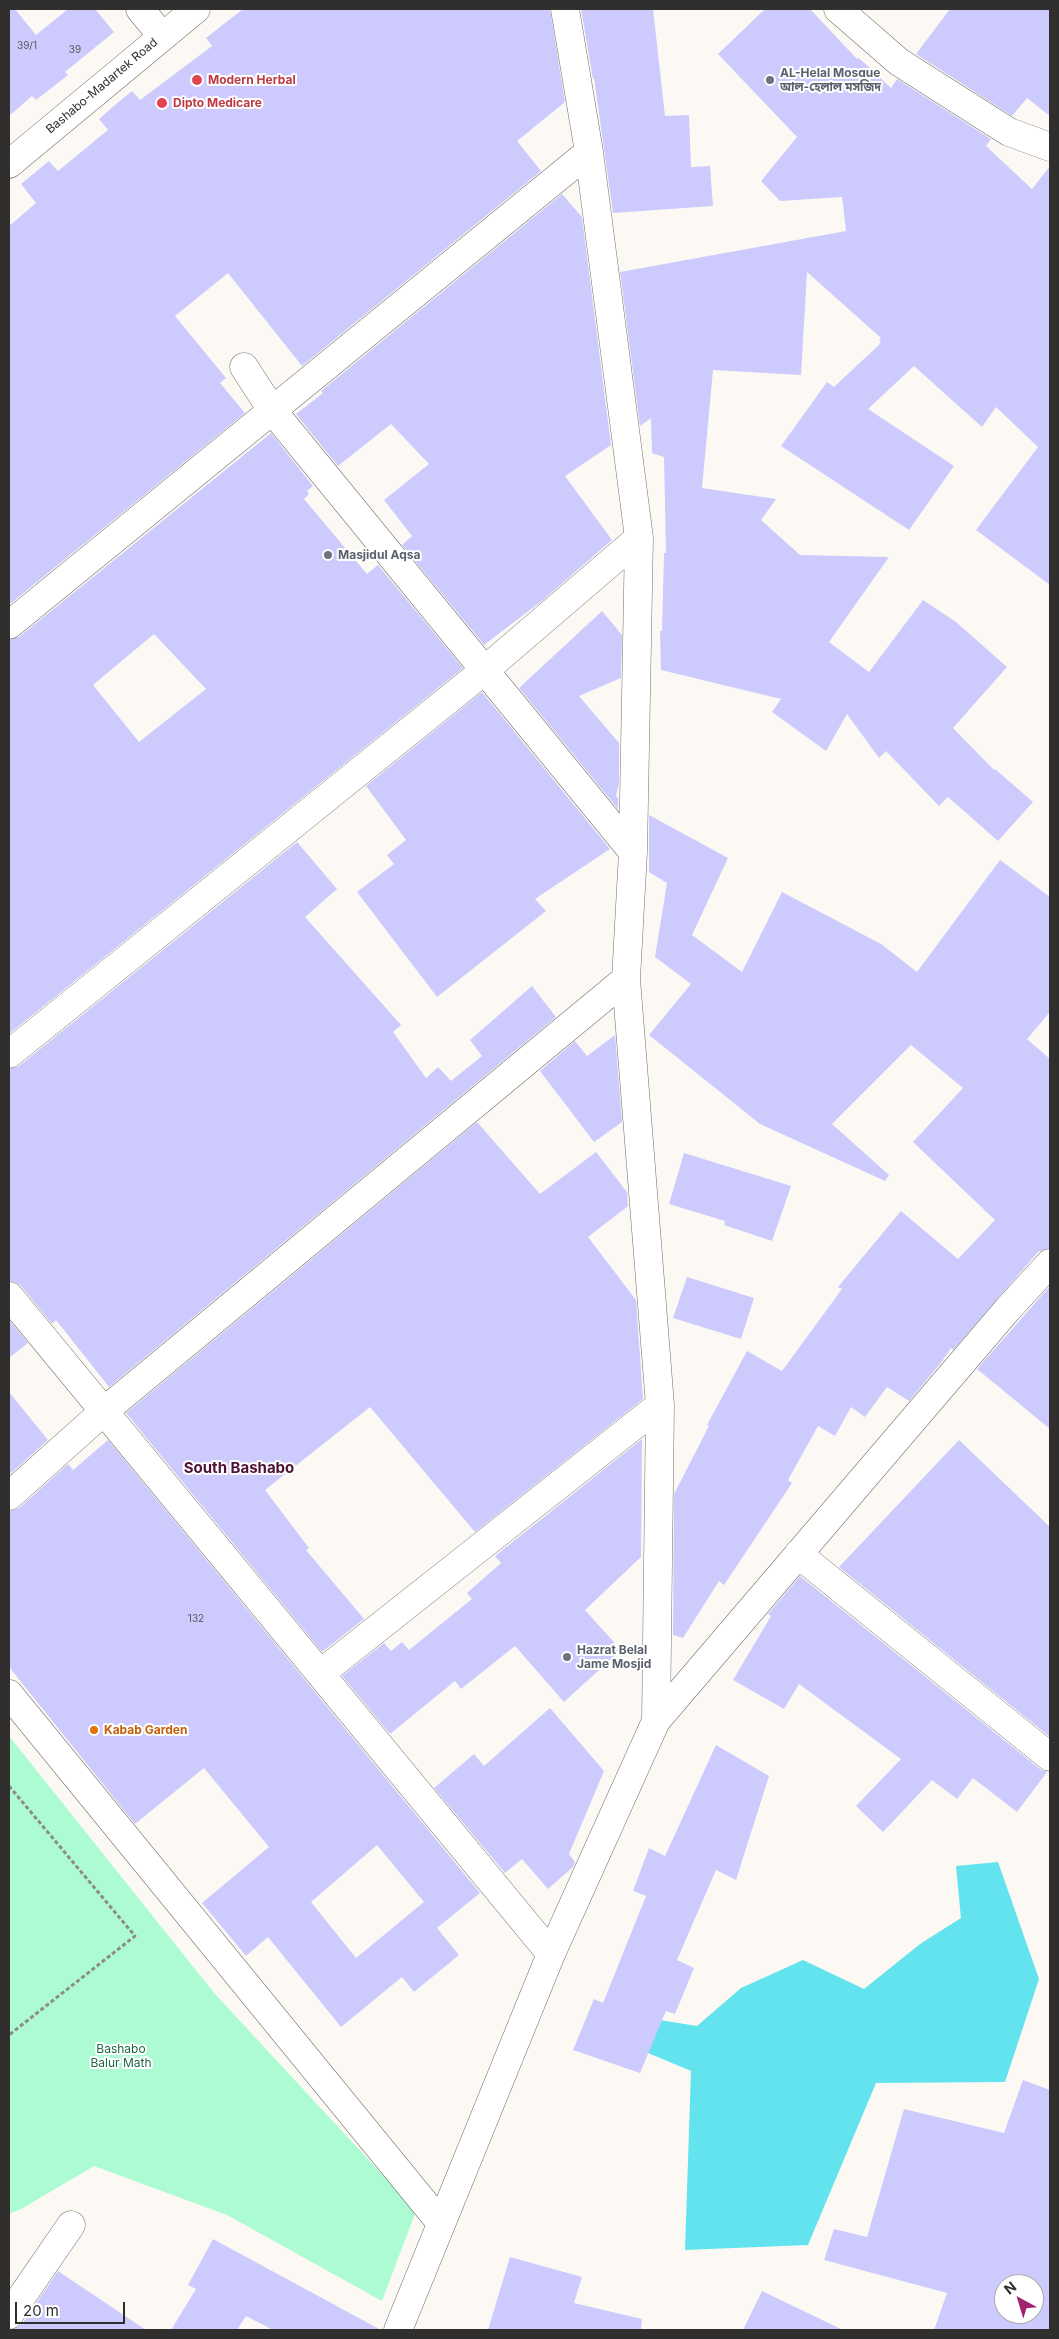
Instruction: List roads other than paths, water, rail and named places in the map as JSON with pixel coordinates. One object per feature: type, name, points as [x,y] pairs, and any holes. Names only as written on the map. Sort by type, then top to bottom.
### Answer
[{"type":"street","points":[[140,9],[162,36]]},
{"type":"street","name":"Bashabo-Madartek Road","points":[[9,164],[196,9]]},
{"type":"street","points":[[565,9],[589,152],[639,538],[633,852],[626,979],[660,1405],[656,1721]]},
{"type":"street","points":[[838,9],[899,62],[1009,132],[1050,147]]},
{"type":"street","points":[[9,625],[589,152]]},
{"type":"street","points":[[244,367],[272,410],[633,852]]},
{"type":"street","points":[[9,1054],[485,670],[639,538]]},
{"type":"street","points":[[9,1496],[103,1412],[626,979]]},
{"type":"street","points":[[398,2330],[440,2222],[551,1954],[656,1721],[1007,1310],[1050,1263]]},
{"type":"street","points":[[9,1296],[551,1954]]},
{"type":"street","points":[[322,1674],[660,1405]]},
{"type":"street","points":[[798,1554],[1050,1757]]},
{"type":"street","points":[[9,1694],[440,2222]]},
{"type":"street","points":[[9,2315],[71,2225]]},
{"type":"water","points":[[998,1862],[1039,1979],[1005,2082],[876,2083],[808,2245],[685,2250],[691,2071],[641,2050],[641,2017],[697,2026],[741,1988],[803,1960],[864,1989],[920,1944],[961,1918],[956,1866]]},
{"type":"place","name":"Modern Herbal","points":[[197,80]]},
{"type":"place","name":"AL-Helal Mosque আল-হেলাল মসজিদ","points":[[770,80]]},
{"type":"place","name":"Dipto Medicare","points":[[162,103]]},
{"type":"place","name":"Masjidul Aqsa","points":[[328,555]]},
{"type":"place","name":"Hazrat Belal Jame Mosjid","points":[[567,1657]]},
{"type":"place","name":"Kabab Garden","points":[[94,1730]]},
{"type":"district","name":"South Bashabo","points":[[239,1468]]},
{"type":"park label","name":"Bashabo Balur Math","points":[[121,2056]]}]
